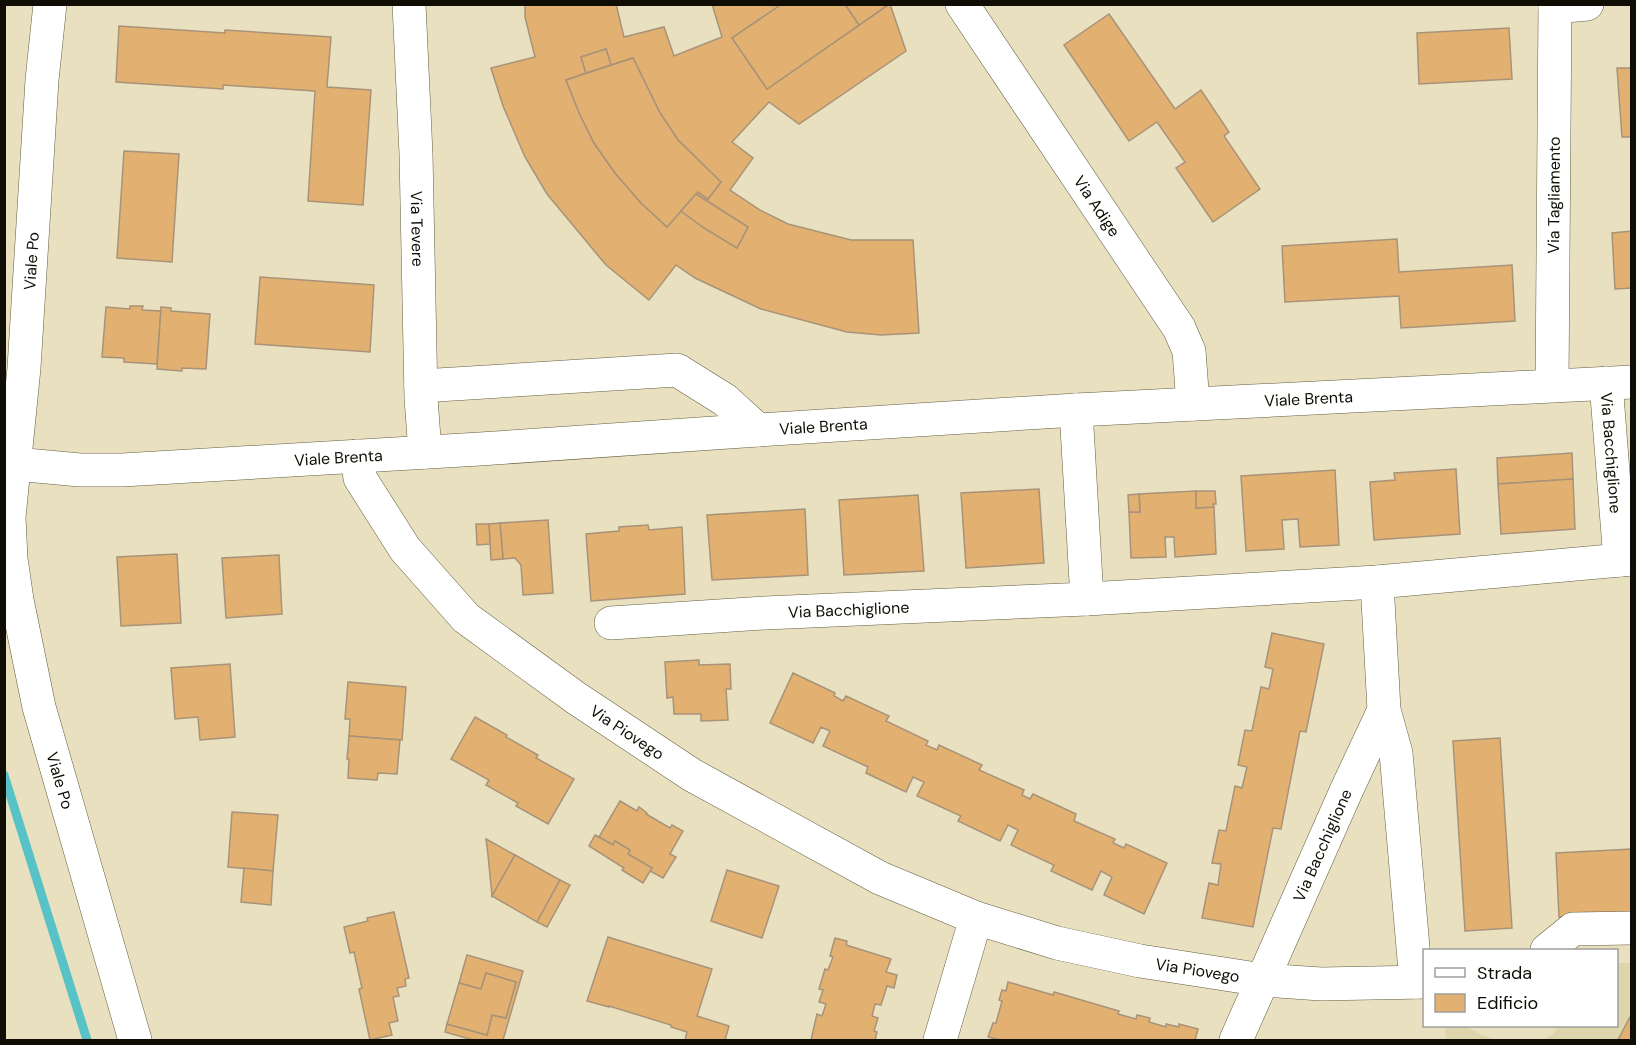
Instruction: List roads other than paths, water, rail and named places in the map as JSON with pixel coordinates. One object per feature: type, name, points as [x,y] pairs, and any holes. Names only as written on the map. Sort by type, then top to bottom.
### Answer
[{"type":"street","name":"Viale Po","points":[[50,4],[42,80],[24,368],[15,464],[7,517],[17,600],[39,707],[135,1041]]},
{"type":"street","name":"Via Tevere","points":[[409,4],[425,452]]},
{"type":"street","name":"Via Tagliamento","points":[[1552,385],[1566,6]]},
{"type":"street","name":"Via Adige","points":[[976,9],[1179,328],[1189,351],[1193,404]]},
{"type":"street","points":[[421,386],[677,370],[725,400],[758,430]]},
{"type":"street","name":"Viale Brenta","points":[[15,464],[80,470],[122,470],[1076,410],[1619,382]]},
{"type":"street","name":"Via Bacchiglione","points":[[611,623],[1377,582],[1626,560],[1619,382]]},
{"type":"street","points":[[1076,410],[1086,599]]},
{"type":"street","name":"Via Piovego","points":[[357,456],[360,478],[405,549],[466,618],[576,698],[693,775],[880,878],[976,918],[1057,943],[1130,959],[1263,980],[1321,984],[1420,982]]},
{"type":"street","name":"Via Bacchiglione","points":[[1377,582],[1384,710],[1396,753],[1420,982]]},
{"type":"street","name":"Via Bacchiglione","points":[[1236,1041],[1384,710]]},
{"type":"street","points":[[940,1041],[976,918]]},
{"type":"street","points":[[1549,949],[1573,929],[1632,928]]},
{"type":"waterway","points":[[4,775],[87,1040]]}]
